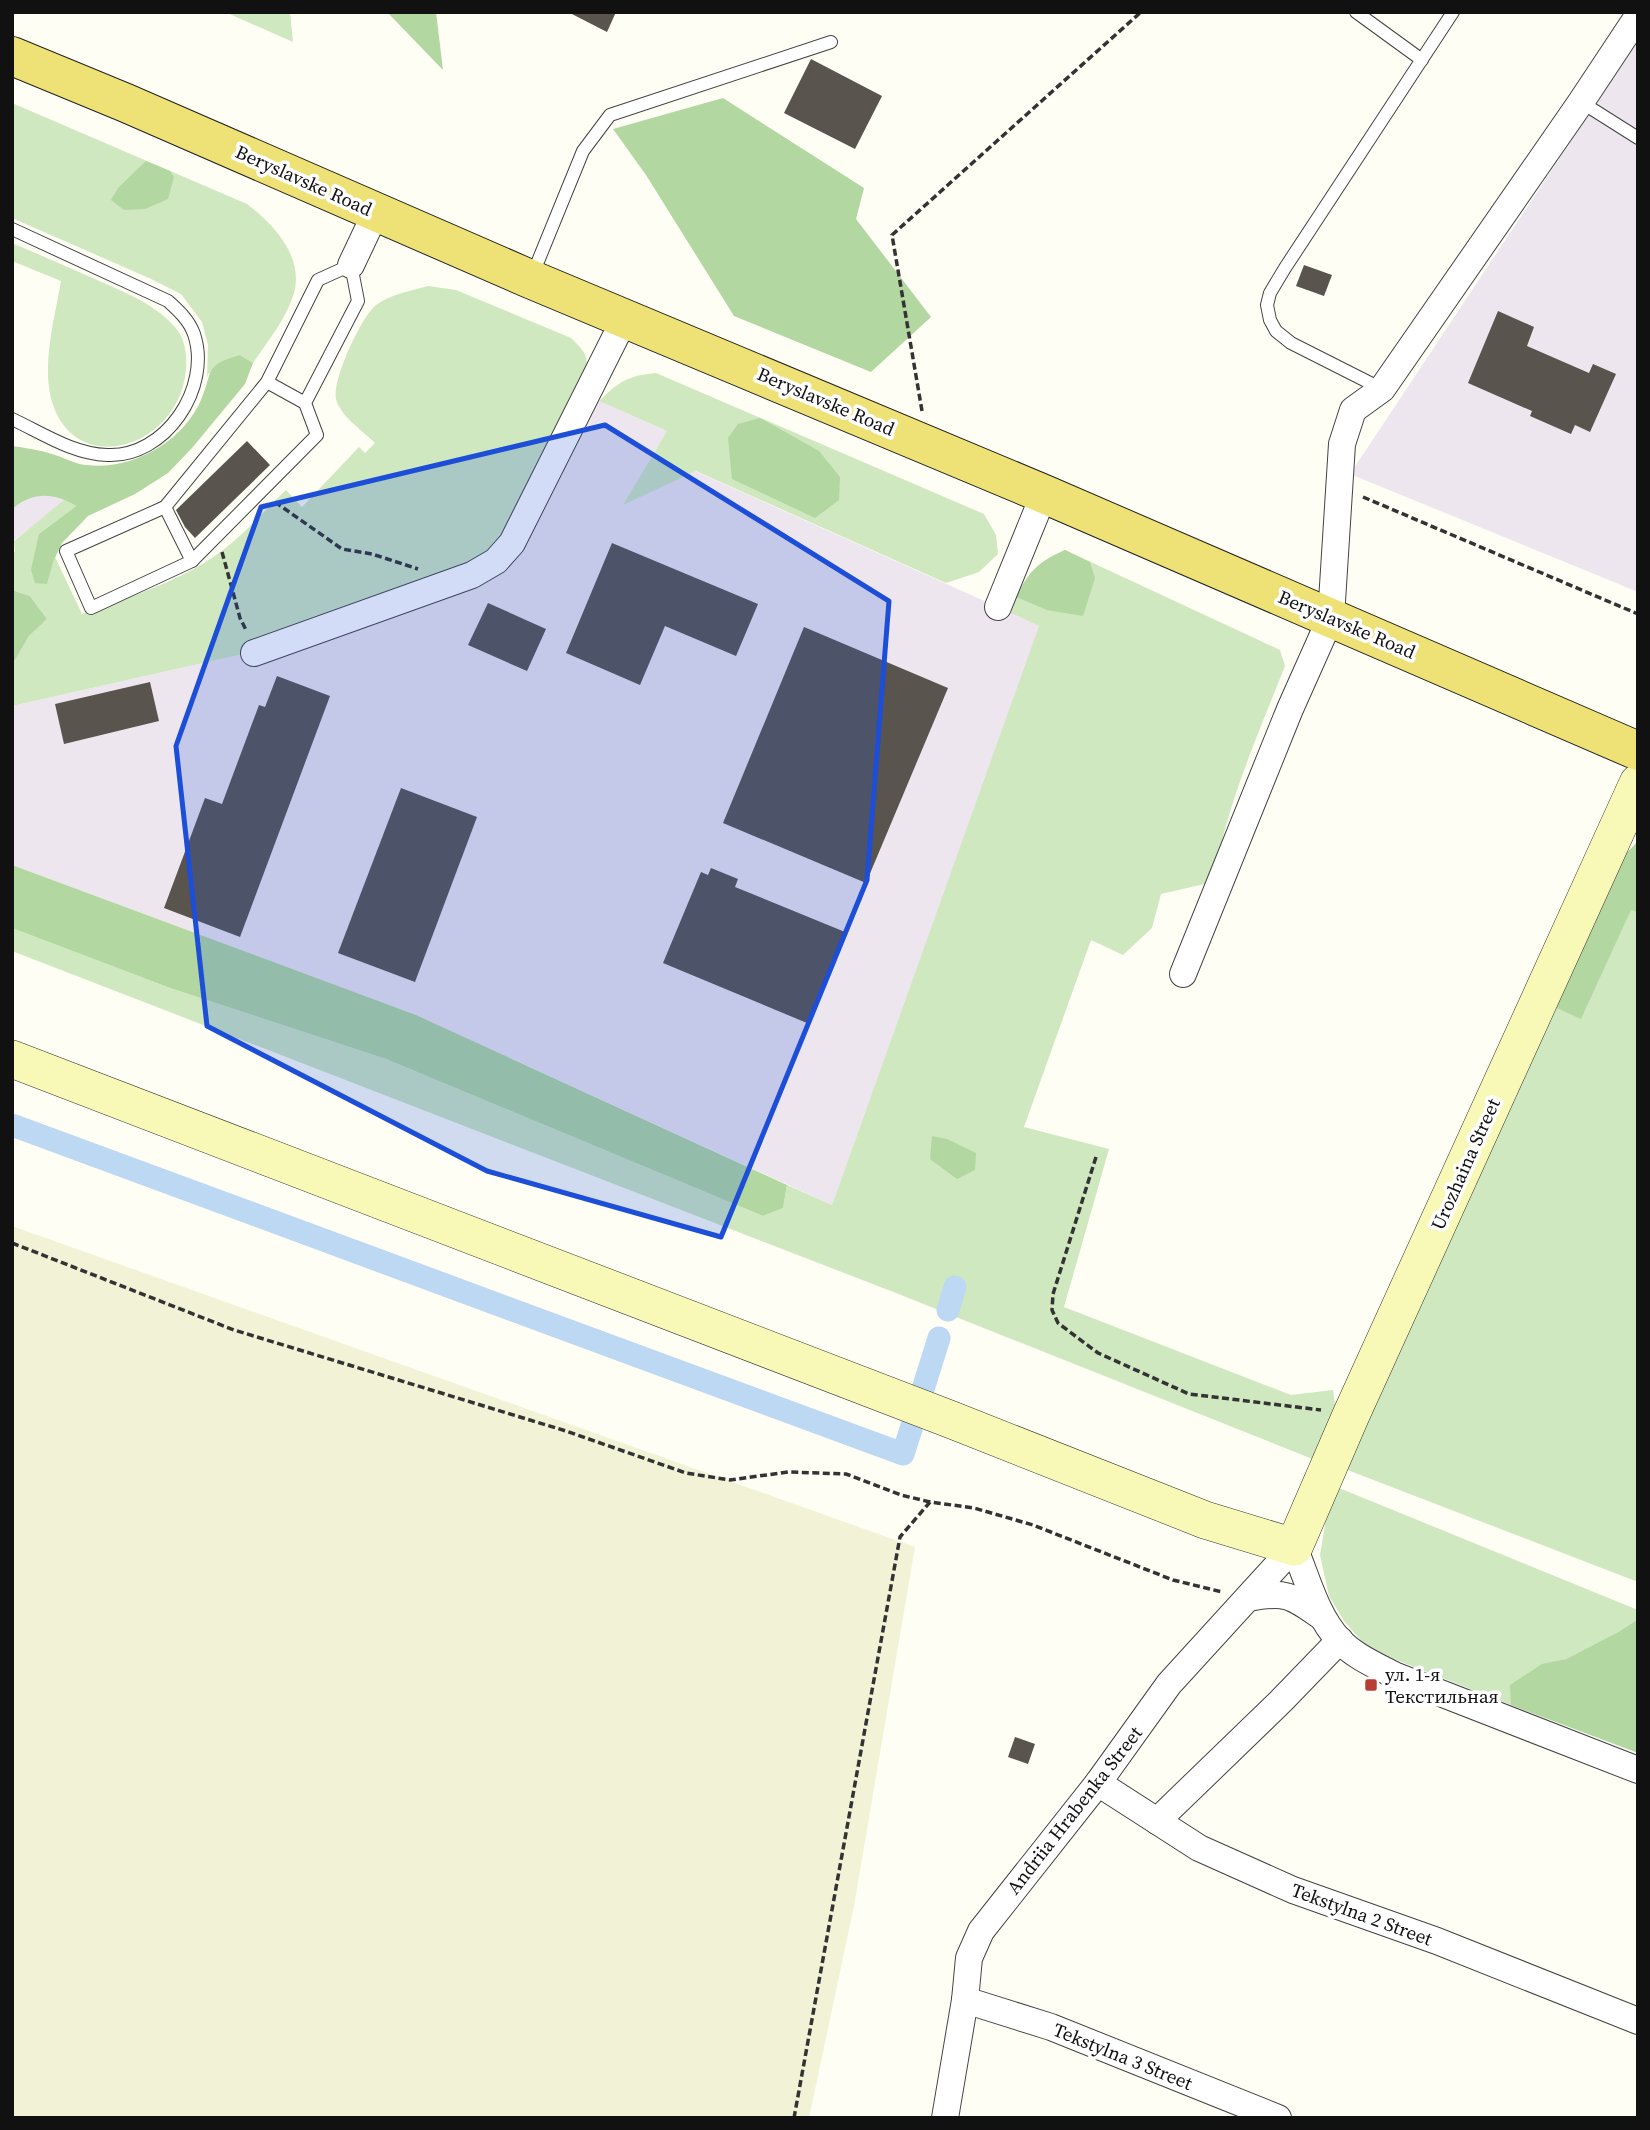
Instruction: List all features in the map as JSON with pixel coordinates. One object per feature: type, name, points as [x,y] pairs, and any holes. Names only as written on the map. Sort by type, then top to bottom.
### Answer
[{"type":"main road","name":"Beryslavske Road","points":[[12,56],[530,279],[928,444],[1638,751]]},
{"type":"street","points":[[1183,974],[1290,709],[1331,617],[1342,444],[1353,410],[1382,389],[1638,16]]},
{"type":"street","points":[[351,265],[376,212]]},
{"type":"street","points":[[254,653],[472,576],[496,561],[512,543],[625,318]]},
{"type":"street","points":[[998,607],[1044,494]]},
{"type":"street","name":"Urozhaina Street","points":[[1294,1547],[1351,1415],[1638,783]]},
{"type":"street","points":[[12,1059],[1205,1520],[1294,1547],[1322,1617],[1339,1640],[1364,1659],[1394,1675],[1638,1770]]},
{"type":"street","name":"Andriia Hrabenka Street","points":[[945,2118],[965,2000],[969,1958],[981,1931],[1098,1783],[1169,1684],[1294,1547]]},
{"type":"street","points":[[1248,1598],[1285,1594],[1322,1617]]},
{"type":"street","points":[[1157,1821],[1281,1701],[1339,1640]]},
{"type":"street","name":"Tekstylna 2 Street","points":[[1098,1783],[1199,1848],[1293,1890],[1437,1941],[1638,2021]]},
{"type":"street","name":"Tekstylna 3 Street","points":[[965,2000],[1051,2026],[1278,2118]]},
{"type":"lane","points":[[1356,12],[1422,60]]},
{"type":"lane","points":[[1382,389],[1284,337],[1276,331],[1270,320],[1267,304],[1270,293],[1285,268],[1453,12]]},
{"type":"lane","points":[[530,279],[583,150],[610,115],[831,42]]},
{"type":"lane","points":[[1581,102],[1638,138]]},
{"type":"lane","points":[[12,229],[168,301],[183,314],[194,333],[198,357],[193,387],[172,426],[135,450],[109,456],[86,452],[12,419]]},
{"type":"lane","points":[[267,382],[305,403],[317,435],[192,561],[91,608],[66,551],[164,507],[267,382],[318,280],[351,265],[358,302],[305,403]]},
{"type":"lane","points":[[164,507],[192,561]]},
{"type":"path","points":[[928,444],[892,235],[1141,12]]},
{"type":"path","points":[[1339,486],[1638,614]]},
{"type":"path","points":[[260,491],[342,549],[372,554],[457,581]]},
{"type":"path","points":[[218,535],[240,618],[254,653]]},
{"type":"path","points":[[1097,1157],[1053,1294],[1052,1310],[1058,1323],[1098,1353],[1189,1394],[1351,1415]]},
{"type":"path","points":[[12,1243],[234,1330],[566,1431],[686,1473],[730,1480],[788,1472],[846,1474],[901,1495],[974,1508],[1032,1525],[1173,1580],[1248,1598]]},
{"type":"path","points":[[794,2118],[900,1536],[930,1502]]},
{"type":"highlighted area","points":[[605,425],[889,601],[867,880],[721,1237],[487,1171],[207,1026],[176,746],[261,507]]},
{"type":"shaded area","points":[[1638,40],[1638,592],[1350,474]]},
{"type":"shaded area","points":[[599,401],[667,431],[624,504],[695,471],[1040,626],[832,1205],[416,1015],[12,865],[12,706],[243,654],[251,665],[460,594],[500,569]]},
{"type":"shaded area","points":[[12,451],[76,491],[12,542]]},
{"type":"green space","points":[[225,12],[290,12],[293,42]]},
{"type":"green space","points":[[387,12],[436,12],[443,70]]},
{"type":"green space","points":[[723,98],[864,188],[856,219],[931,317],[871,372],[734,316],[646,175],[613,129]]},
{"type":"green space","points":[[12,103],[247,204],[267,221],[290,254],[296,279],[287,312],[253,363],[240,355],[208,374],[207,379],[208,345],[202,322],[181,294],[12,218]]},
{"type":"green space","points":[[146,161],[170,171],[174,177],[168,199],[145,209],[124,210],[111,200],[118,188]]},
{"type":"green space","points":[[12,243],[137,298],[165,317],[177,330],[183,340],[186,357],[179,397],[165,419],[146,435],[124,445],[101,446],[80,440],[63,424],[51,398],[48,369],[50,339],[61,281],[12,261]]},
{"type":"green space","points":[[428,286],[456,290],[571,338],[586,357],[585,381],[488,560],[242,646],[243,654],[12,706],[12,665],[29,636],[47,619],[30,596],[12,590],[14,541],[65,499],[76,506],[39,534],[53,562],[55,557],[82,614],[177,578],[212,558],[236,539],[286,490],[302,507],[359,447],[365,453],[375,443],[347,417],[336,399],[338,378],[363,322],[382,301]]},
{"type":"green space","points":[[240,355],[253,363],[245,384],[192,448],[168,473],[135,494],[88,516],[62,543],[47,584],[35,583],[31,570],[39,534],[76,506],[59,498],[43,496],[28,499],[12,509],[12,446],[44,452],[86,465],[103,466],[137,458],[169,441],[182,429],[201,400],[215,366]]},
{"type":"green space","points":[[656,373],[984,514],[996,535],[998,554],[979,572],[946,583],[696,471],[623,505],[667,431],[599,401],[624,381]]},
{"type":"green space","points":[[760,418],[819,451],[840,477],[839,500],[815,518],[732,479],[728,438],[738,424]]},
{"type":"green space","points":[[1065,550],[1280,650],[1285,666],[1234,799],[1213,882],[1161,894],[1152,928],[1123,955],[1091,940],[1024,1127],[1109,1149],[1064,1307],[1291,1395],[1333,1390],[1336,1412],[1315,1460],[896,1293],[12,951],[12,928],[170,988],[386,1059],[763,1216],[783,1208],[787,1185],[832,1205],[1039,626],[1009,612],[1036,568]]},
{"type":"green space","points":[[1065,550],[1090,562],[1095,578],[1083,616],[1047,610],[1016,597],[1035,568]]},
{"type":"green space","points":[[12,590],[30,596],[47,619],[29,636],[12,665]]},
{"type":"green space","points":[[1638,841],[1638,912],[1631,910],[1581,1019],[1550,1005],[1614,866]]},
{"type":"green space","points":[[12,865],[416,1015],[787,1185],[783,1208],[763,1216],[386,1059],[170,988],[12,928]]},
{"type":"green space","points":[[1631,909],[1638,912],[1638,1582],[1345,1469],[1550,1005],[1581,1018]]},
{"type":"green space","points":[[932,1136],[947,1139],[976,1153],[975,1170],[957,1179],[930,1159]]},
{"type":"green space","points":[[12,1226],[915,1547],[854,1906],[809,2118],[12,2118]]},
{"type":"green space","points":[[1339,1488],[1638,1610],[1638,1619],[1566,1659],[1542,1665],[1511,1685],[1511,1705],[1389,1657],[1365,1645],[1344,1621],[1329,1596],[1320,1555],[1328,1507]]},
{"type":"green space","points":[[1638,1619],[1638,1753],[1511,1705],[1510,1685],[1542,1664],[1566,1659]]},
{"type":"building","points":[[568,12],[616,12],[607,32]]},
{"type":"building","points":[[811,59],[882,96],[855,149],[784,113]]},
{"type":"building","points":[[1304,265],[1332,275],[1324,296],[1296,286]]},
{"type":"building","points":[[1498,311],[1534,327],[1527,346],[1589,373],[1593,364],[1616,374],[1590,432],[1575,425],[1571,434],[1530,416],[1532,411],[1468,383]]},
{"type":"building","points":[[247,441],[270,465],[195,538],[176,510]]},
{"type":"building","points":[[612,543],[758,604],[736,656],[665,626],[640,685],[566,653]]},
{"type":"building","points":[[488,603],[546,629],[527,671],[468,645]]},
{"type":"building","points":[[804,627],[948,688],[866,883],[723,823]]},
{"type":"building","points":[[277,676],[330,696],[240,937],[164,908],[205,798],[222,804],[259,705],[265,707]]},
{"type":"building","points":[[150,682],[159,721],[64,744],[55,704]]},
{"type":"building","points":[[401,788],[477,817],[415,982],[338,953]]},
{"type":"building","points":[[711,868],[738,879],[735,887],[845,932],[807,1023],[663,963],[701,872],[708,875]]},
{"type":"building","points":[[1015,1737],[1035,1744],[1028,1764],[1008,1757]]},
{"type":"waterway","points":[[12,1125],[903,1454],[912,1426]]},
{"type":"waterway","points":[[948,1310],[955,1287]]},
{"type":"waterway","points":[[923,1389],[939,1338]]},
{"type":"place","name":"ул. 1-я Текстильная","points":[[1371,1685]]}]
